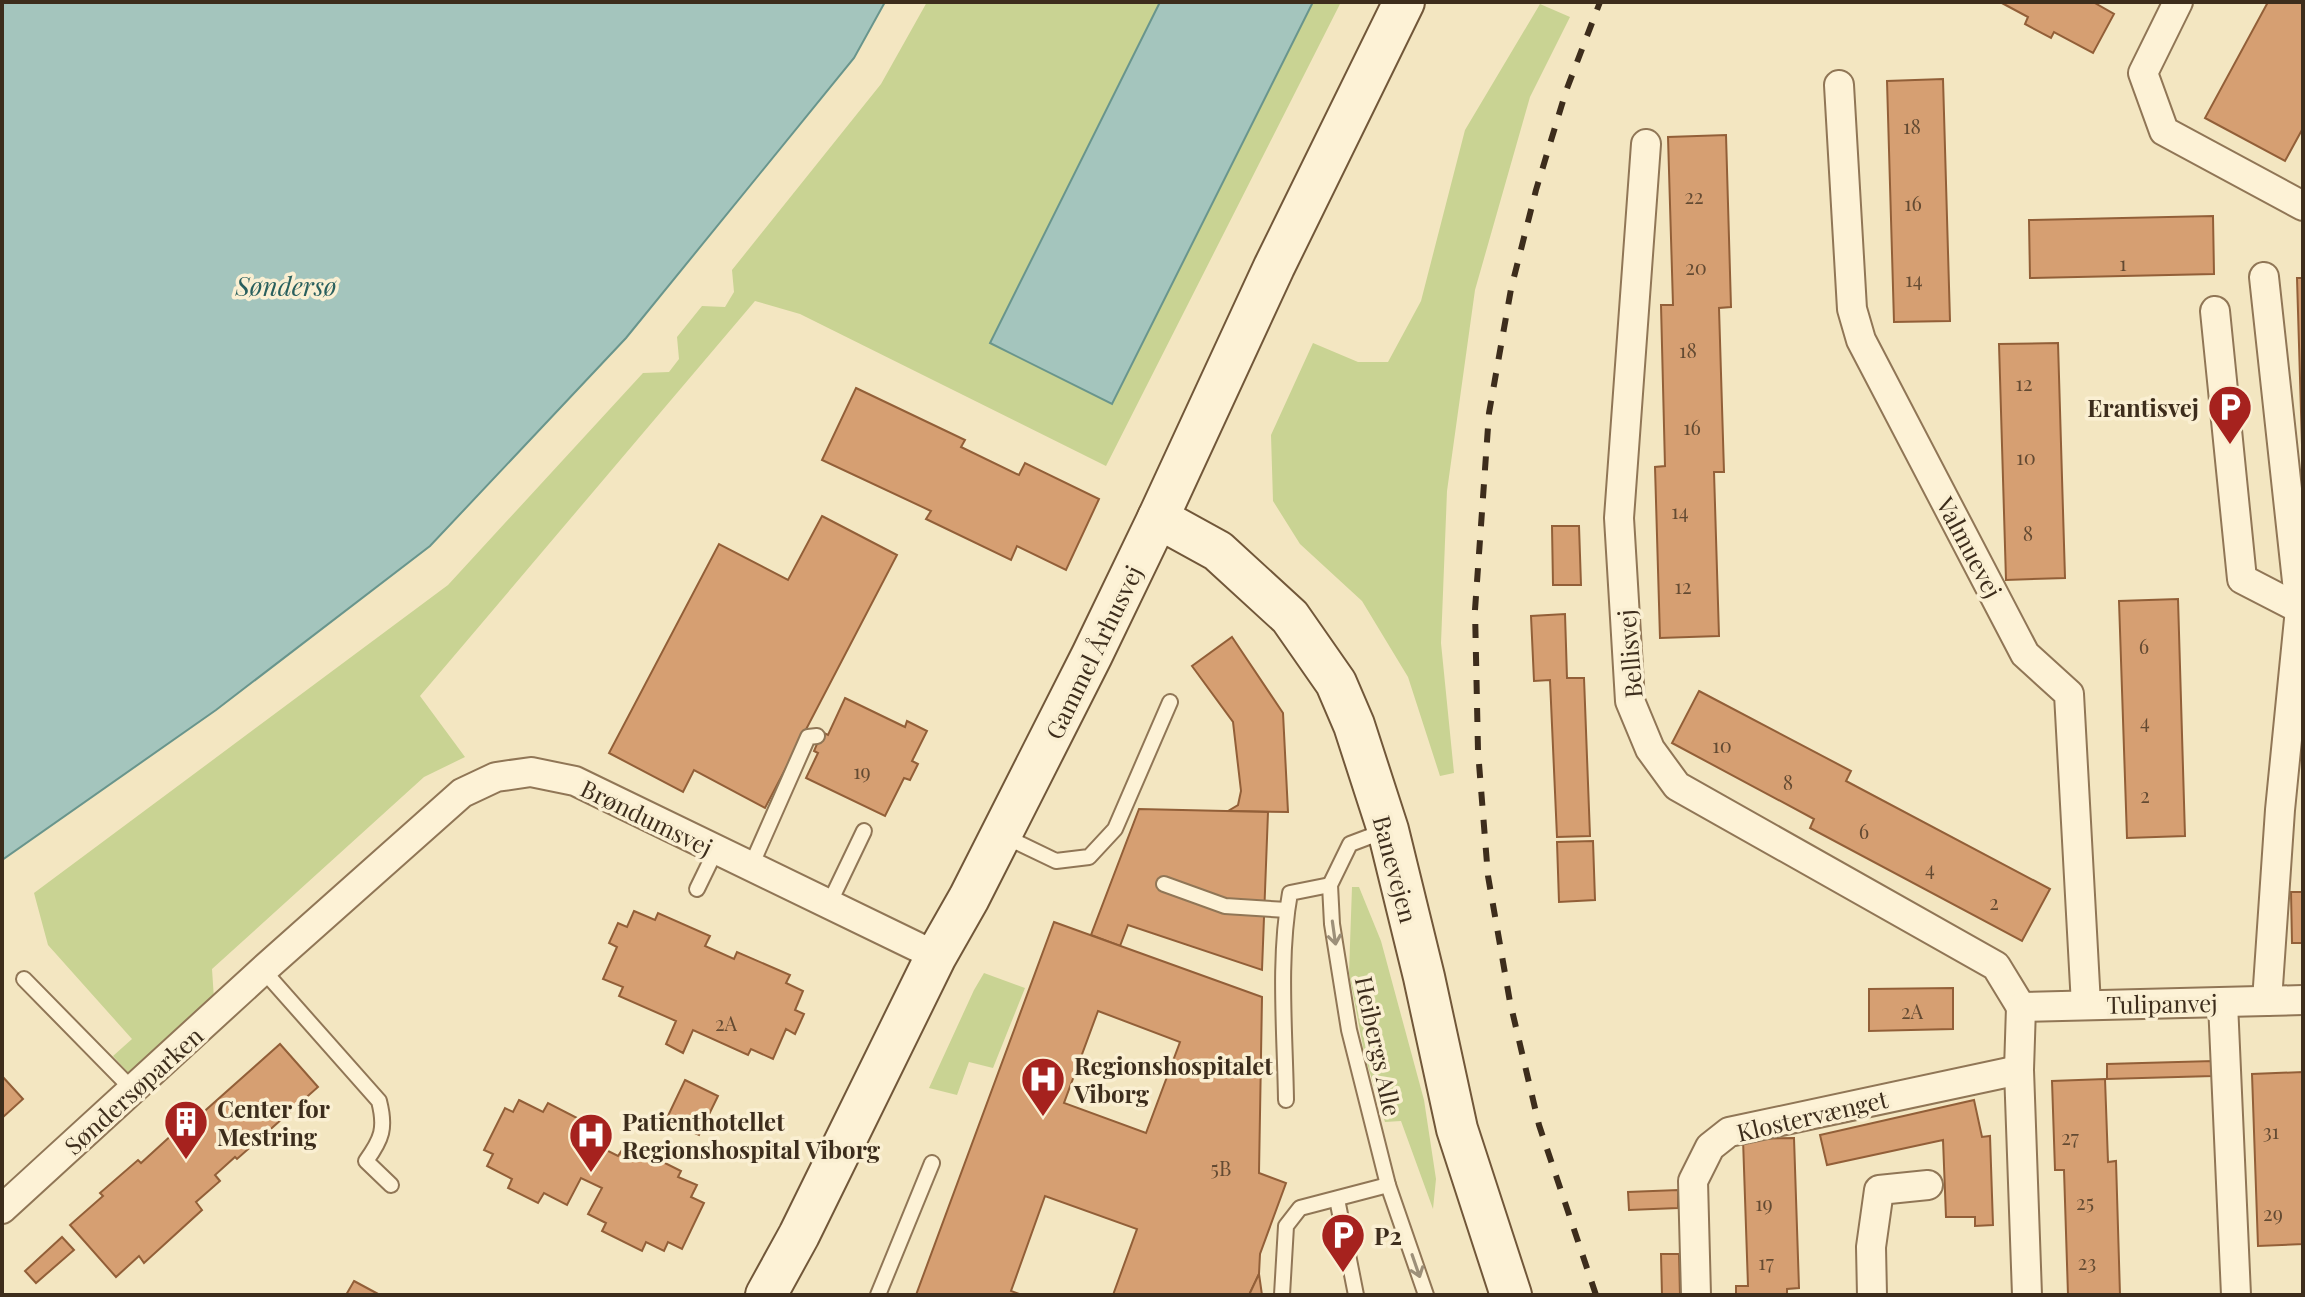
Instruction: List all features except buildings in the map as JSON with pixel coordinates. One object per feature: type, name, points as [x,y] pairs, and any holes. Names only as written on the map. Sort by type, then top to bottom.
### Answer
[{"type":"main road","name":"Gammel Århusvej","points":[[766,1295],[799,1235],[936,956],[1001,835],[1158,518],[1274,267],[1404,2]]},
{"type":"main road","name":"Banevejen","points":[[1158,518],[1218,551],[1290,617],[1336,683],[1354,725],[1388,830],[1457,1129],[1511,1295]]},
{"type":"street","points":[[2178,2],[2143,73],[2164,131],[2303,206]]},
{"type":"street","name":"Valmuevej","points":[[1839,85],[1852,309],[1861,340],[2025,654],[2069,694],[2086,1005]]},
{"type":"street","name":"Bellisvej","points":[[1646,144],[1619,518],[1630,701],[1650,749],[1677,786],[1996,966],[2021,1007]]},
{"type":"street","points":[[2264,277],[2300,609],[2300,640],[2280,810],[2267,1001]]},
{"type":"street","points":[[2215,311],[2242,579],[2300,609]]},
{"type":"street","name":"Brøndumsvej","points":[[263,970],[462,793],[496,777],[531,772],[575,781],[936,956]]},
{"type":"street","name":"Søndersøparken","points":[[2,1209],[263,970]]},
{"type":"street","name":"Tulipanvej","points":[[2021,1007],[2303,1000]]},
{"type":"street","points":[[2223,1003],[2236,1295]]},
{"type":"street","points":[[2021,1007],[2019,1070],[2027,1295]]},
{"type":"street","name":"Klostervænget","points":[[1696,1295],[1693,1181],[1710,1147],[1729,1132],[2019,1070]]},
{"type":"street","points":[[1872,1295],[1871,1247],[1879,1190],[1928,1185]]},
{"type":"lane","points":[[1001,835],[1056,861],[1089,857],[1115,829],[1170,702]]},
{"type":"lane","points":[[751,866],[808,737],[817,736]]},
{"type":"lane","name":"Heibergs Alle","points":[[1388,830],[1350,844],[1330,885],[1332,924],[1349,1030],[1388,1185],[1426,1295]]},
{"type":"lane","points":[[829,904],[864,831]]},
{"type":"lane","points":[[697,889],[716,850]]},
{"type":"lane","points":[[1164,884],[1225,906],[1287,910]]},
{"type":"lane","points":[[1286,1100],[1284,986],[1290,893],[1330,885]]},
{"type":"lane","points":[[263,970],[379,1101],[384,1119],[380,1141],[366,1161],[391,1185]]},
{"type":"lane","points":[[24,979],[133,1090]]},
{"type":"lane","points":[[878,1295],[932,1163]]},
{"type":"lane","points":[[1282,1295],[1286,1226],[1300,1208],[1388,1185]]},
{"type":"lane","points":[[1337,1199],[1356,1295]]},
{"type":"green space","points":[[927,2],[1341,2],[1106,466],[800,314],[755,301],[420,696],[465,757],[424,777],[212,969],[214,999],[131,1076],[113,1056],[132,1039],[48,945],[34,893],[448,585],[643,373],[669,372],[679,359],[677,337],[702,306],[725,307],[734,292],[732,270],[881,84]]},
{"type":"green space","points":[[1540,4],[1570,17],[1530,97],[1475,290],[1447,491],[1441,643],[1454,773],[1440,776],[1408,677],[1362,601],[1300,544],[1273,501],[1271,435],[1313,343],[1358,362],[1388,362],[1421,301],[1465,130]]},
{"type":"green space","points":[[1352,887],[1359,887],[1381,941],[1424,1100],[1436,1179],[1433,1209],[1401,1121],[1385,1122],[1365,1057],[1349,973]]},
{"type":"green space","points":[[984,973],[1025,988],[993,1068],[969,1062],[957,1095],[929,1088],[974,990]]},
{"type":"water","name":"Søndersø","points":[[2,2],[885,2],[854,58],[626,338],[430,546],[216,710],[2,860]]},
{"type":"water","points":[[1160,2],[1313,2],[1112,404],[990,343]]},
{"type":"railway","points":[[1596,1295],[1539,1125],[1510,1002],[1488,876],[1478,751],[1475,610],[1489,413],[1511,289],[1536,190],[1566,91],[1600,2]]},
{"type":"place","name":"Erantisvej","points":[[2230,446]]},
{"type":"place","name":"Regionshospitalet Viborg","points":[[1043,1118]]},
{"type":"place","name":"Center for Mestring","points":[[186,1161]]},
{"type":"place","name":"Patienthotellet Regionshospital Viborg","points":[[591,1174]]},
{"type":"place","name":"P2","points":[[1343,1274]]}]
